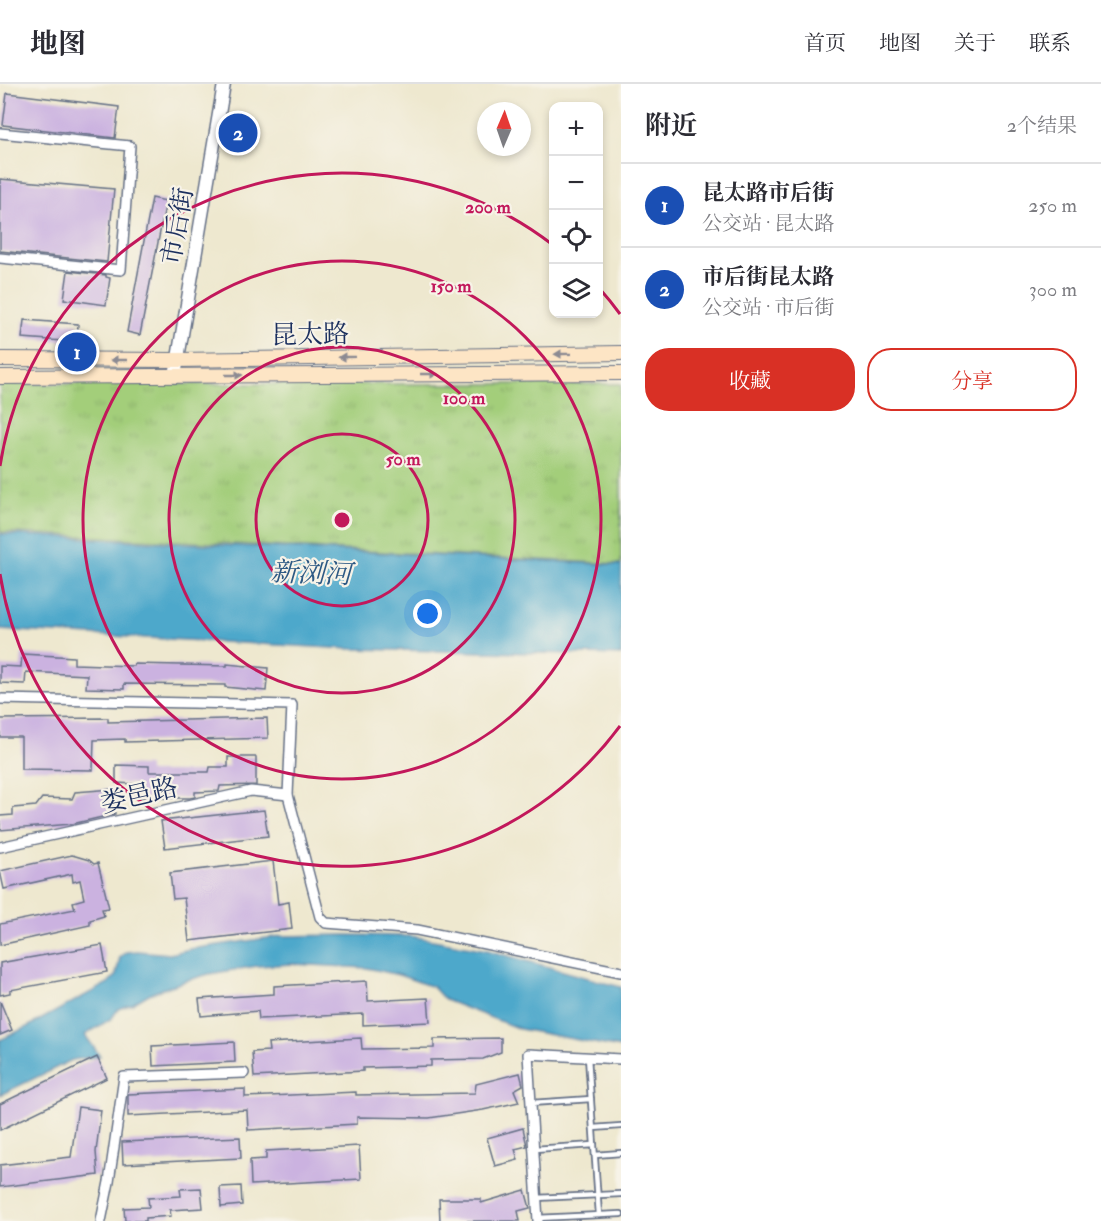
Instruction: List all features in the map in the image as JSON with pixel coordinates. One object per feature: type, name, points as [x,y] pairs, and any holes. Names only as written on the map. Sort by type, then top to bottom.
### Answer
[{"type":"main road","name":"昆太路","points":[[0,359],[177,360],[621,353]]},
{"type":"main road","name":"昆太路","points":[[0,377],[621,373]]},
{"type":"street","name":"市后街","points":[[176,376],[224,84]]},
{"type":"street","points":[[0,133],[129,146],[121,270],[0,258]]},
{"type":"street","points":[[0,699],[292,705],[288,795],[320,917],[327,923],[417,930],[621,972]]},
{"type":"street","name":"娄邑路","points":[[0,847],[251,791],[288,795]]},
{"type":"street","points":[[538,1220],[528,1054],[621,1059]]},
{"type":"street","points":[[101,1221],[124,1077],[244,1073]]},
{"type":"lane","points":[[588,1057],[599,1215]]},
{"type":"lane","points":[[531,1103],[591,1099]]},
{"type":"lane","points":[[593,1128],[621,1126]]},
{"type":"lane","points":[[534,1149],[594,1145]]},
{"type":"lane","points":[[595,1155],[621,1153]]},
{"type":"lane","points":[[536,1198],[621,1194]]},
{"type":"lane","points":[[538,1220],[621,1214]]},
{"type":"lane","points":[[608,1215],[609,1221]]},
{"type":"green space","points":[[0,384],[621,384],[621,564],[0,532]]},
{"type":"water","name":"新浏河","points":[[0,534],[621,565],[621,655],[351,649],[0,630]]},
{"type":"water","points":[[281,936],[411,936],[487,950],[621,987],[621,1048],[520,1029],[445,1000],[433,987],[399,975],[367,968],[293,964],[257,966],[188,980],[149,994],[118,1009],[112,1018],[85,1035],[100,1056],[72,1060],[0,1095],[0,1040],[108,983],[116,975],[120,957],[126,952],[170,954]]},
{"type":"building","points":[[7,93],[119,107],[115,138],[3,125]]},
{"type":"building","points":[[0,179],[114,189],[107,262],[0,251]]},
{"type":"building","points":[[152,198],[166,201],[140,335],[127,332]]},
{"type":"building","points":[[68,271],[106,275],[110,278],[106,305],[64,299]]},
{"type":"building","points":[[24,320],[78,324],[77,342],[22,338]]},
{"type":"building","points":[[22,654],[74,657],[74,664],[227,666],[227,664],[268,668],[266,691],[225,687],[225,685],[124,684],[124,689],[86,688],[87,675],[26,672],[25,684],[0,683],[0,666],[21,667]]},
{"type":"building","points":[[108,718],[108,722],[267,718],[268,738],[125,742],[125,739],[94,740],[93,770],[21,769],[21,737],[0,737],[0,719]]},
{"type":"building","points":[[228,757],[256,757],[256,785],[220,786],[219,791],[195,792],[195,797],[190,798],[140,798],[135,784],[116,783],[116,765],[149,766],[149,772],[209,772],[210,767],[228,767]]},
{"type":"building","points":[[113,789],[115,814],[72,824],[0,830],[0,816],[13,815],[13,808],[36,806],[42,798],[72,799],[75,792]]},
{"type":"building","points":[[264,810],[268,836],[165,848],[161,821]]},
{"type":"building","points":[[72,855],[89,860],[94,864],[98,863],[109,908],[102,909],[104,916],[90,920],[90,925],[0,945],[0,924],[75,909],[73,902],[84,899],[80,880],[73,882],[72,874],[4,889],[0,871]]},
{"type":"building","points":[[273,861],[278,904],[289,902],[292,929],[189,941],[184,898],[173,899],[170,873]]},
{"type":"building","points":[[102,945],[107,972],[10,990],[10,993],[0,995],[0,963]]},
{"type":"building","points":[[367,981],[368,1001],[428,998],[430,1022],[363,1025],[363,1014],[259,1019],[258,1011],[201,1016],[199,999],[274,994],[274,986]]},
{"type":"building","points":[[0,1001],[12,1030],[0,1035]]},
{"type":"building","points":[[361,1038],[362,1049],[434,1048],[434,1039],[501,1038],[501,1052],[483,1059],[431,1060],[431,1066],[363,1068],[363,1071],[254,1077],[252,1052],[269,1051],[268,1043]]},
{"type":"building","points":[[234,1042],[235,1062],[153,1066],[152,1046]]},
{"type":"building","points":[[97,1057],[107,1078],[0,1130],[0,1104]]},
{"type":"building","points":[[520,1073],[523,1085],[514,1090],[519,1102],[429,1118],[357,1117],[357,1124],[248,1130],[247,1110],[128,1116],[128,1094],[245,1089],[245,1097],[356,1092],[356,1095],[475,1093],[476,1084]]},
{"type":"building","points":[[78,1107],[101,1110],[96,1152],[98,1175],[0,1187],[0,1165],[71,1157]]},
{"type":"building","points":[[523,1128],[527,1146],[515,1149],[518,1160],[495,1166],[487,1138]]},
{"type":"building","points":[[240,1137],[241,1158],[123,1164],[122,1142]]},
{"type":"building","points":[[359,1146],[361,1179],[251,1185],[250,1160],[266,1159],[266,1151]]},
{"type":"building","points":[[241,1186],[242,1205],[221,1207],[220,1187]]},
{"type":"building","points":[[201,1188],[203,1208],[170,1210],[171,1216],[146,1218],[146,1221],[125,1221],[124,1208],[149,1207],[148,1198],[181,1196],[180,1189]]},
{"type":"building","points":[[525,1190],[530,1208],[518,1211],[520,1221],[440,1221],[439,1199],[481,1199],[481,1203]]},
{"type":"place","name":"市后街昆太路","points":[[238,133]]},
{"type":"place","name":"昆太路市后街","points":[[77,352]]}]
